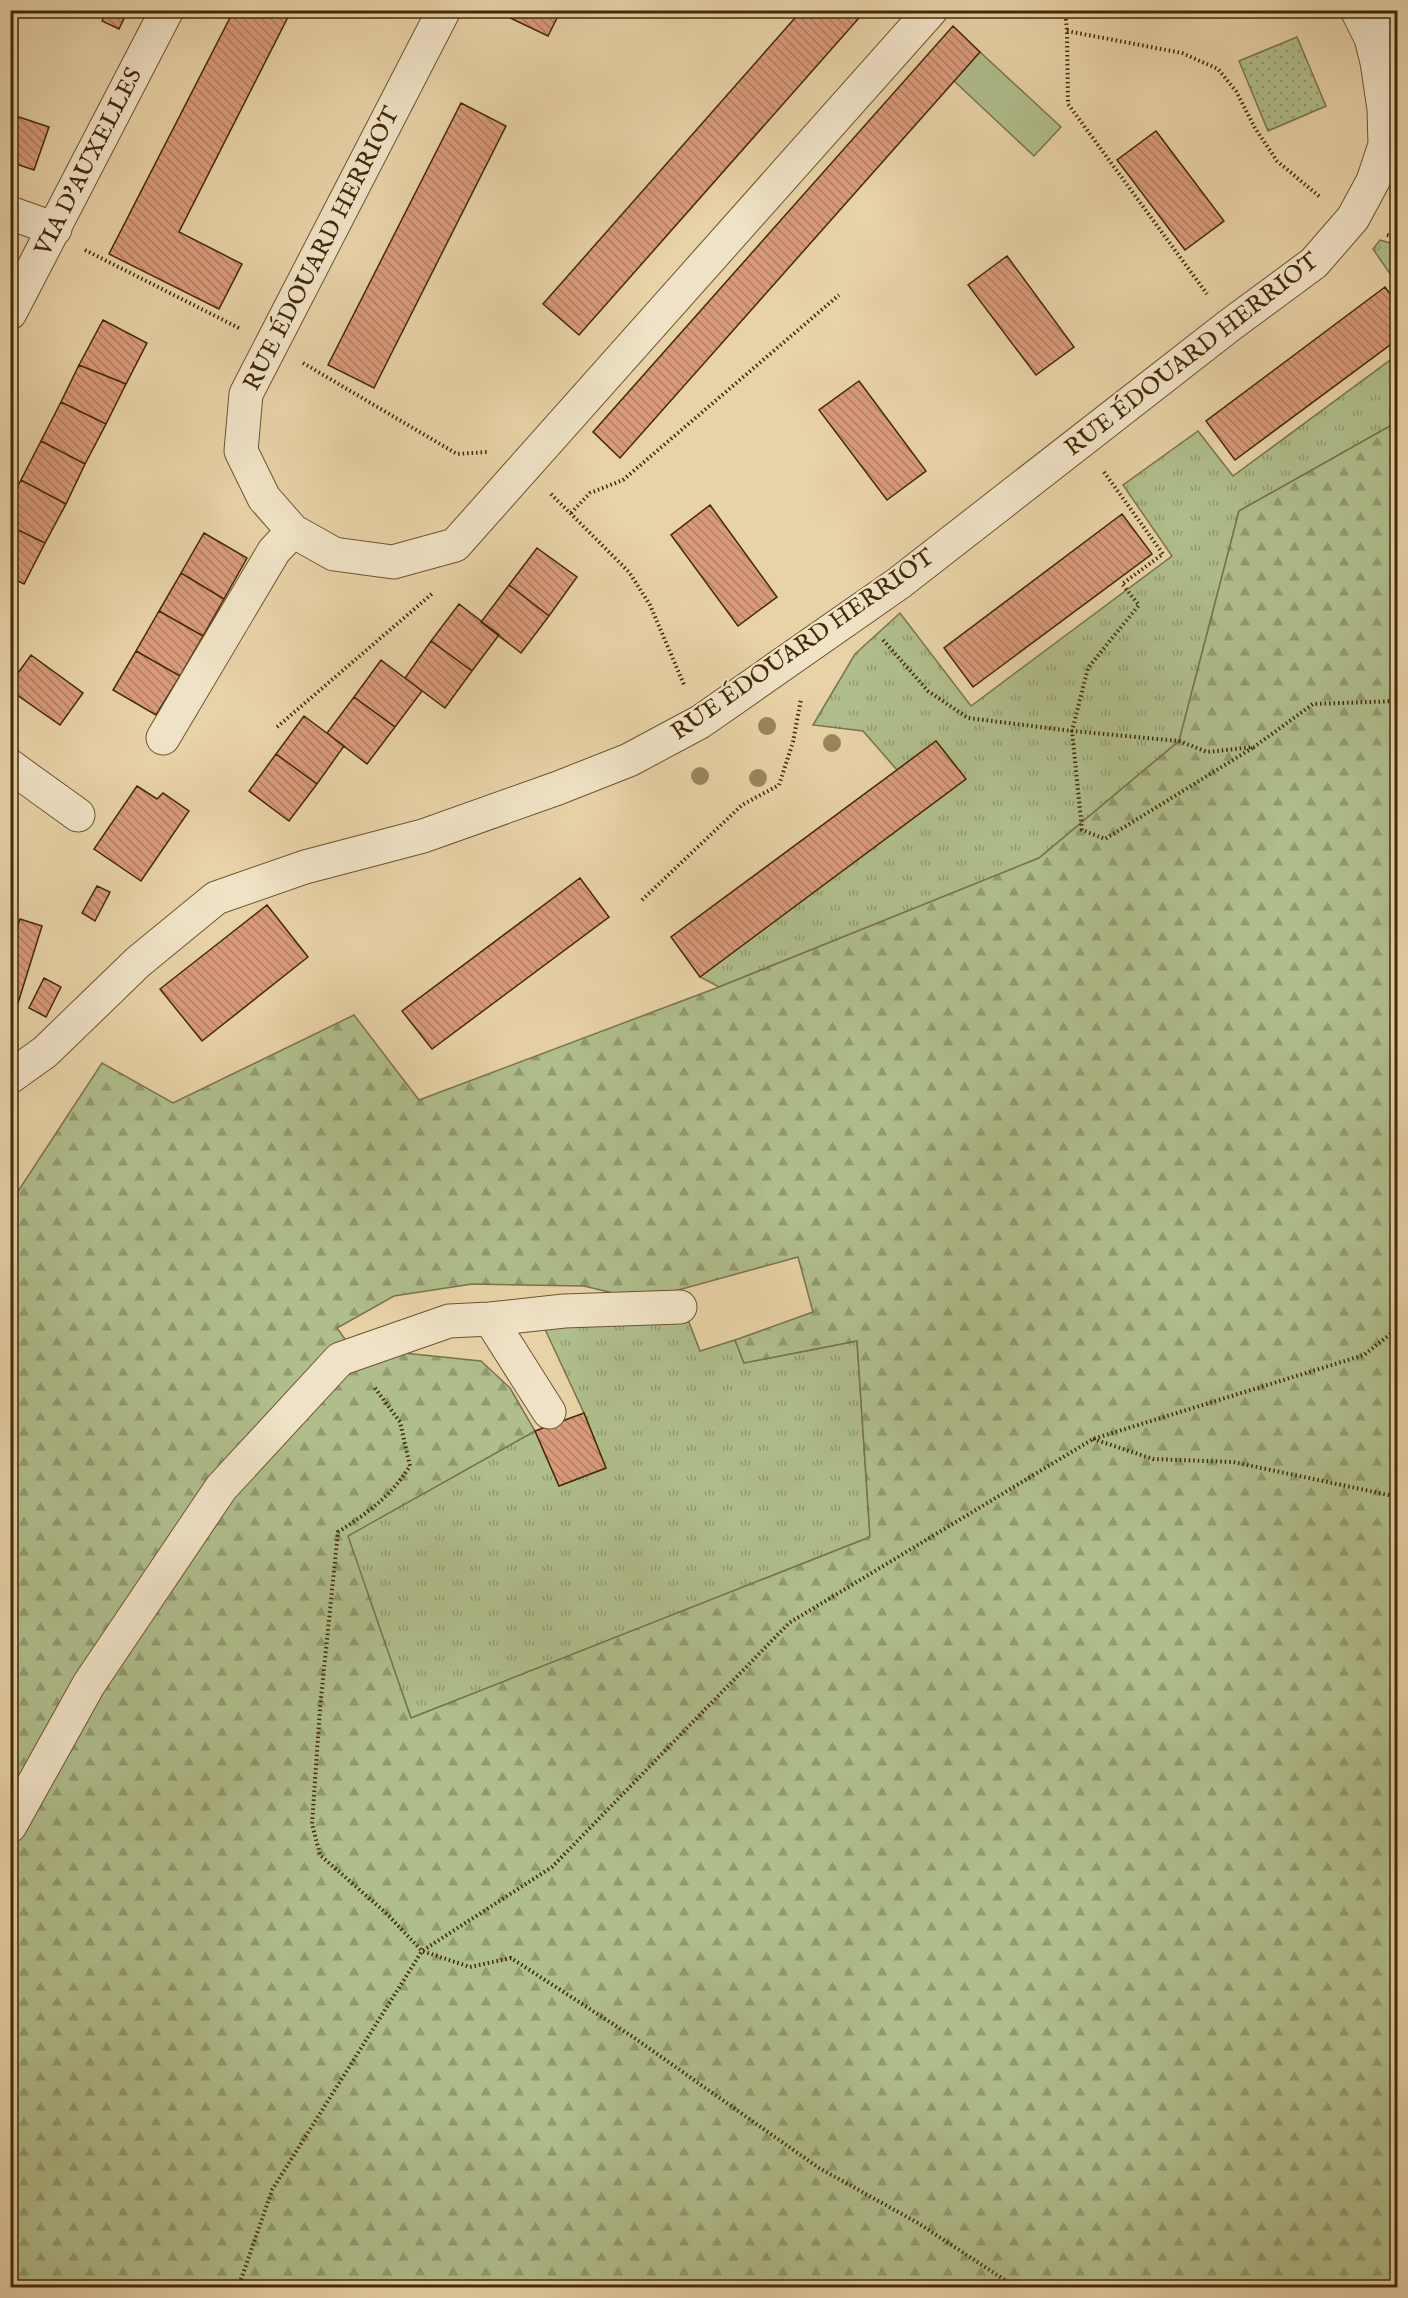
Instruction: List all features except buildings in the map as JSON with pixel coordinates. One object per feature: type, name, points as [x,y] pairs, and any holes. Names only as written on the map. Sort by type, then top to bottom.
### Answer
[{"type":"street","name":"VIA D'AUXELLES","points":[[10,313],[167,10]]},
{"type":"street","name":"RUE ÉDOUARD HERRIOT","points":[[444,10],[246,394],[241,451],[264,498],[293,531],[334,554],[393,562],[454,545],[533,477],[931,10]]},
{"type":"street","name":"RUE ÉDOUARD HERRIOT","points":[[10,1077],[45,1053],[138,962],[216,897],[305,867],[423,836],[558,788],[629,760],[700,722],[899,582],[1230,325],[1314,263],[1353,218],[1391,145],[1384,109],[1375,26]]},
{"type":"street","points":[[10,213],[55,229]]},
{"type":"street","points":[[163,738],[274,551],[293,531]]},
{"type":"street","points":[[10,766],[78,815]]},
{"type":"street","points":[[10,1826],[89,1684],[221,1488],[340,1359],[449,1321],[564,1311],[680,1307]]},
{"type":"street","points":[[490,1319],[549,1412]]},
{"type":"path","points":[[1065,10],[1068,104],[1230,325]]},
{"type":"path","points":[[1067,31],[1182,53],[1218,69],[1236,91],[1255,128],[1277,161],[1316,195],[1353,218]]},
{"type":"path","points":[[55,229],[85,250],[224,320]]},
{"type":"path","points":[[571,513],[590,493],[623,480],[839,295]]},
{"type":"path","points":[[272,345],[457,454],[495,452],[533,477],[629,572],[650,605],[700,722]]},
{"type":"path","points":[[1082,441],[1163,554],[1122,584],[1139,605],[1088,668],[1072,731],[1082,830],[1105,839],[1254,747],[1313,704],[1398,702]]},
{"type":"path","points":[[277,727],[439,587],[435,550]]},
{"type":"path","points":[[858,612],[928,691],[968,718],[1179,741],[1208,752],[1254,747]]},
{"type":"path","points":[[642,900],[741,805],[779,785],[793,742],[810,645]]},
{"type":"path","points":[[238,2288],[272,2190],[422,1952],[552,1866],[789,1623],[1093,1439],[1364,1355],[1398,1328]]},
{"type":"path","points":[[340,1359],[375,1388],[400,1422],[410,1466],[397,1486],[372,1511],[338,1532],[320,1708],[312,1824],[320,1855],[387,1914],[422,1952],[470,1967],[511,1958],[633,2037],[819,2168],[918,2223],[1017,2288]]},
{"type":"path","points":[[1093,1439],[1153,1459],[1233,1462],[1398,1497]]},
{"type":"green space","points":[[1297,37],[1326,106],[1268,131],[1239,61]]},
{"type":"green space","points":[[980,52],[1061,127],[1034,156],[953,80]]},
{"type":"green space","points":[[1380,240],[1397,245],[1397,284],[1373,249]]},
{"type":"green space","points":[[1397,355],[1397,422],[1239,511],[1179,741],[1039,858],[719,987],[700,977],[965,779],[936,741],[897,770],[863,731],[813,725],[855,654],[900,613],[971,706],[1172,556],[1123,485],[1198,431],[1233,476]]},
{"type":"green space","points":[[1397,422],[1397,2287],[11,2288],[11,1202],[102,1063],[173,1103],[354,1015],[419,1100],[719,987],[1039,858],[1179,741],[1239,511]],"holes":[[[798,1257],[813,1312],[735,1340],[744,1363],[857,1341],[870,1537],[411,1718],[348,1536],[535,1431],[510,1388],[481,1361],[404,1353],[364,1366],[337,1328],[394,1296],[472,1284],[584,1286],[642,1300]]]},
{"type":"green space","points":[[687,1317],[700,1351],[735,1340],[744,1363],[857,1341],[870,1537],[411,1718],[347,1536],[535,1431],[559,1486],[606,1468],[584,1413],[543,1325]]}]
